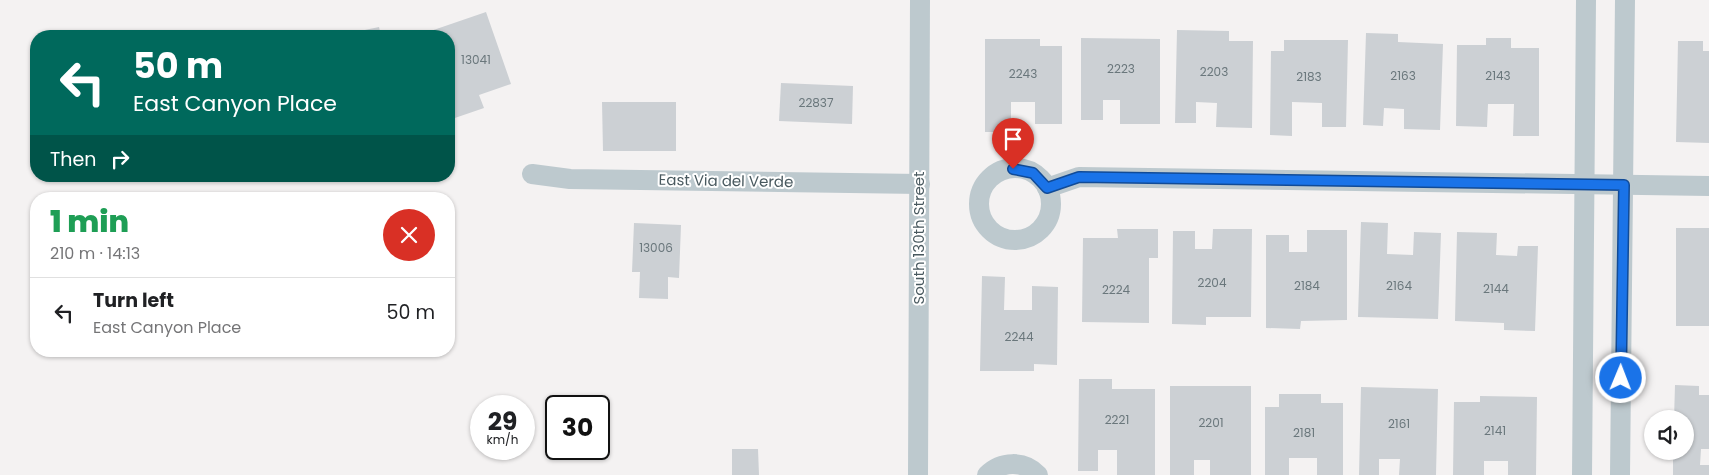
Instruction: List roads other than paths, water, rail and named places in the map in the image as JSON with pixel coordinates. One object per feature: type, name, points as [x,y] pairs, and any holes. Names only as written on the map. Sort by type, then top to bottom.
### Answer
[{"type":"street","name":"South 130th Street","points":[[918,475],[920,0]]},
{"type":"street","points":[[1582,475],[1586,0]]},
{"type":"street","points":[[1620,475],[1625,0]]},
{"type":"street","name":"East Via del Verde","points":[[532,174],[570,179],[920,184]]},
{"type":"street","points":[[1047,188],[1079,177],[1709,186]]},
{"type":"street","points":[[987,475],[1002,465],[1013,464],[1025,466],[1038,475]]}]
